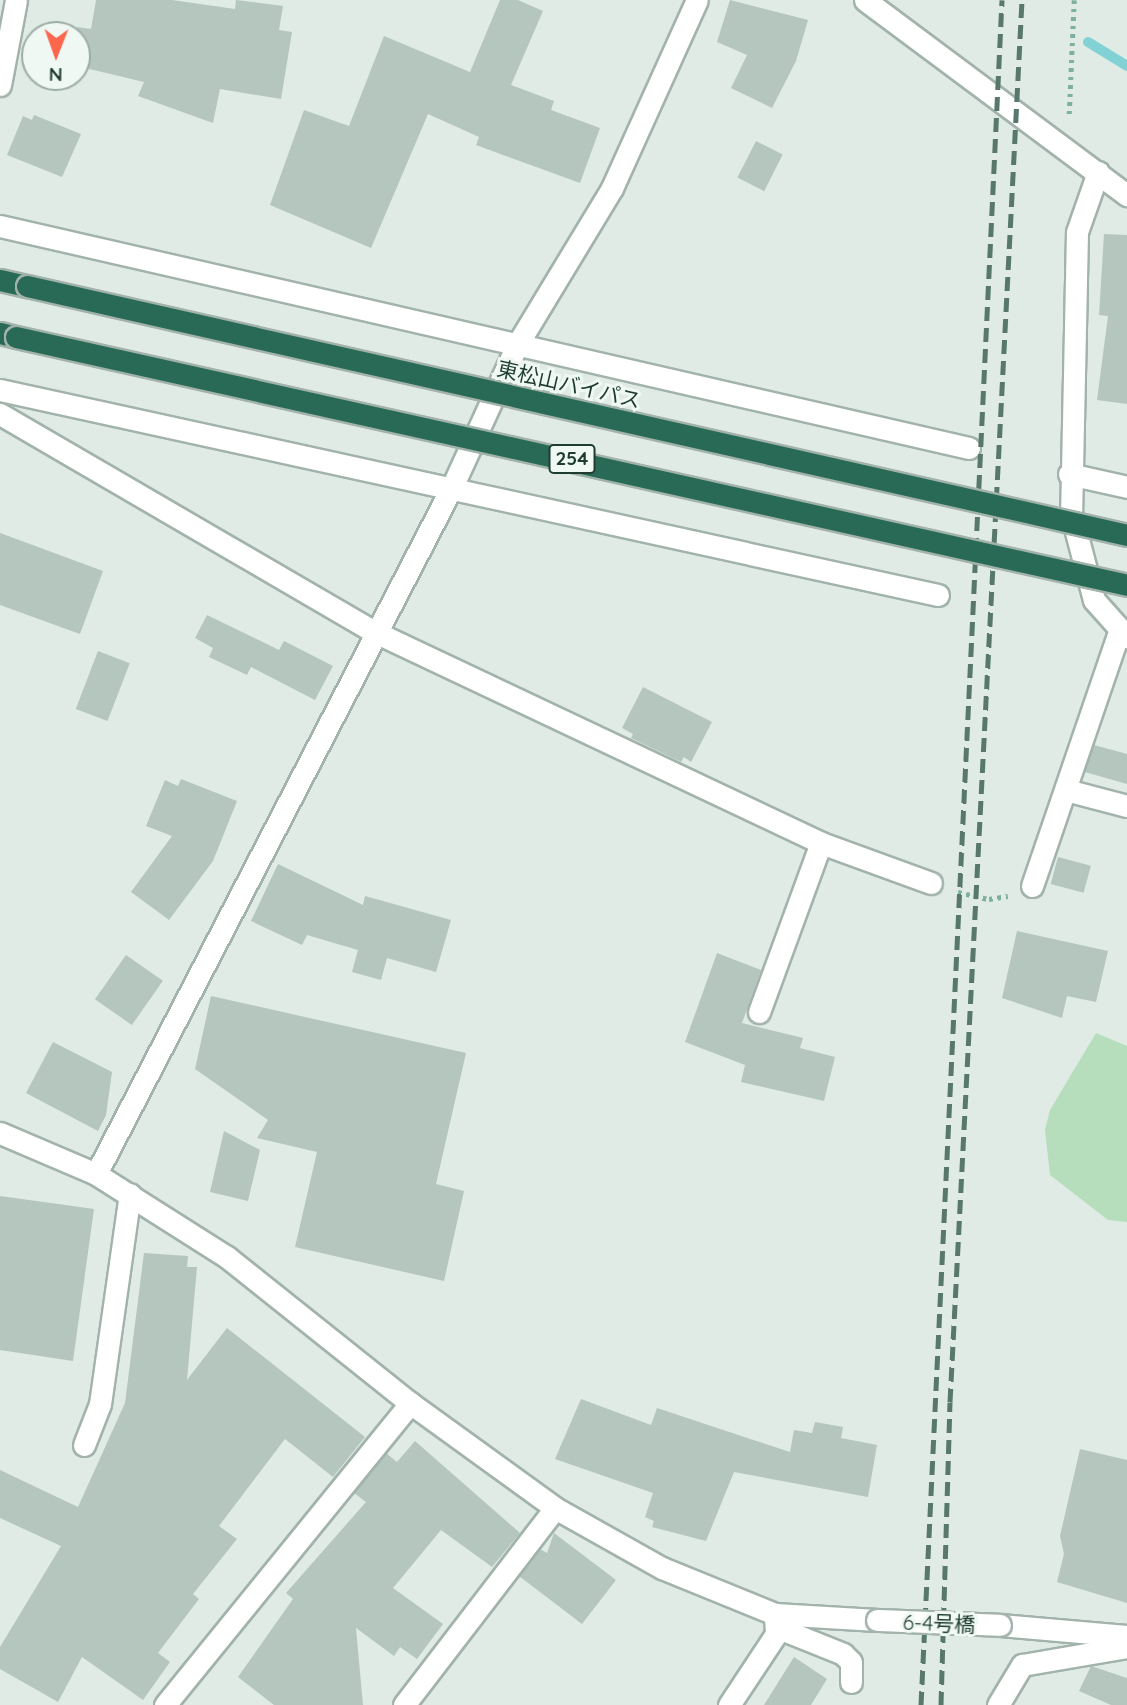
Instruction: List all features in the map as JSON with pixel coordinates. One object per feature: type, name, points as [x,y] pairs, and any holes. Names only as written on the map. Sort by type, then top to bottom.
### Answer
[{"type":"highway","name":"東松山バイパス","points":[[0,280],[1127,536]]},
{"type":"highway","name":"254","points":[[8,335],[1127,585]]},
{"type":"street","points":[[0,85],[16,0]]},
{"type":"street","points":[[96,1174],[452,487],[517,345],[612,188],[697,0]]},
{"type":"street","points":[[865,0],[1067,147],[1127,195]]},
{"type":"street","points":[[1032,886],[1123,635],[1104,617],[1086,581],[1074,538],[1069,474],[1077,232],[1098,172]]},
{"type":"street","points":[[0,226],[968,449]]},
{"type":"street","points":[[0,390],[452,487],[938,596]]},
{"type":"street","points":[[0,414],[377,633],[821,843],[931,883]]},
{"type":"street","points":[[1069,474],[1127,487]]},
{"type":"street","points":[[1066,790],[1127,806]]},
{"type":"street","points":[[759,1012],[821,843]]},
{"type":"street","points":[[0,1133],[96,1174],[130,1194],[227,1257],[410,1403],[555,1508],[662,1568],[843,1654],[851,1662],[851,1682]]},
{"type":"street","points":[[84,1445],[100,1404],[130,1194]]},
{"type":"street","points":[[165,1705],[410,1403]]},
{"type":"street","points":[[404,1705],[555,1508]]},
{"type":"street","points":[[729,1705],[776,1620]]},
{"type":"street","name":"6-4号橋","points":[[776,1620],[877,1620],[1000,1625],[1127,1636]]},
{"type":"street","points":[[998,1705],[1022,1665],[1127,1647]]},
{"type":"path","points":[[1067,147],[1074,0]]},
{"type":"path","points":[[931,883],[995,900],[1032,886]]},
{"type":"green space","points":[[1096,1033],[1127,1046],[1127,1222],[1108,1220],[1050,1175],[1045,1130],[1050,1110]]},
{"type":"building","points":[[96,0],[172,0],[235,9],[236,0],[283,6],[279,30],[292,32],[281,99],[220,89],[213,123],[138,96],[144,82],[91,69],[91,29]]},
{"type":"building","points":[[500,0],[518,0],[543,11],[511,85],[554,101],[551,110],[600,128],[580,183],[476,145],[479,137],[428,114],[371,248],[270,205],[304,110],[349,126],[384,36],[470,72]]},
{"type":"building","points":[[730,0],[808,20],[796,61],[772,108],[731,88],[747,55],[717,42]]},
{"type":"building","points":[[34,115],[81,134],[62,177],[7,155],[23,116],[32,120]]},
{"type":"building","points":[[756,141],[783,155],[764,191],[737,178]]},
{"type":"building","points":[[1104,234],[1127,235],[1127,404],[1097,400],[1108,316],[1099,315]]},
{"type":"building","points":[[0,533],[103,571],[80,634],[0,605]]},
{"type":"building","points":[[207,615],[279,650],[284,641],[333,666],[315,700],[251,667],[247,675],[209,657],[213,648],[195,638]]},
{"type":"building","points":[[98,651],[130,663],[108,721],[76,709]]},
{"type":"building","points":[[643,687],[712,722],[691,762],[684,757],[681,762],[631,738],[633,734],[622,728]]},
{"type":"building","points":[[1094,745],[1127,754],[1127,784],[1085,772]]},
{"type":"building","points":[[181,779],[237,801],[213,861],[169,920],[131,892],[172,836],[146,826],[165,780],[178,786]]},
{"type":"building","points":[[1058,857],[1091,866],[1084,893],[1051,884]]},
{"type":"building","points":[[278,864],[363,905],[365,896],[451,920],[436,972],[387,958],[381,980],[352,972],[358,950],[307,935],[302,945],[251,921]]},
{"type":"building","points":[[1017,931],[1108,951],[1096,1002],[1067,996],[1062,1018],[1002,998]]},
{"type":"building","points":[[717,953],[761,970],[742,1023],[803,1038],[800,1048],[835,1057],[824,1101],[741,1082],[745,1065],[685,1042]]},
{"type":"building","points":[[126,955],[163,981],[132,1025],[95,999]]},
{"type":"building","points":[[211,996],[466,1053],[436,1184],[464,1191],[444,1281],[295,1247],[317,1152],[257,1138],[268,1120],[195,1069]]},
{"type":"building","points":[[53,1042],[112,1072],[106,1115],[98,1131],[26,1093]]},
{"type":"building","points":[[224,1131],[260,1150],[248,1201],[210,1192]]},
{"type":"building","points":[[0,1196],[94,1209],[73,1361],[0,1350]]},
{"type":"building","points":[[144,1253],[188,1256],[187,1267],[197,1267],[187,1380],[227,1328],[365,1437],[333,1477],[285,1439],[219,1526],[237,1539],[193,1594],[199,1599],[158,1653],[170,1662],[143,1700],[82,1657],[58,1702],[0,1669],[0,1647],[61,1546],[0,1518],[0,1470],[78,1507],[125,1403]]},
{"type":"building","points":[[581,1399],[651,1425],[657,1408],[790,1452],[794,1430],[812,1433],[815,1422],[843,1427],[841,1438],[877,1445],[868,1497],[734,1472],[706,1541],[652,1527],[654,1521],[645,1517],[653,1493],[555,1459]]},
{"type":"building","points":[[415,1441],[520,1533],[492,1567],[441,1530],[393,1588],[443,1624],[417,1659],[400,1647],[394,1656],[356,1628],[363,1705],[274,1705],[238,1677],[293,1599],[286,1593],[366,1502],[354,1493],[386,1453],[397,1462]]},
{"type":"building","points":[[1080,1449],[1127,1460],[1127,1603],[1057,1582],[1064,1554],[1060,1536]]},
{"type":"building","points":[[554,1533],[616,1580],[582,1624],[519,1576],[540,1549],[547,1553]]},
{"type":"building","points":[[794,1657],[827,1679],[811,1705],[764,1705]]},
{"type":"building","points":[[1091,1666],[1127,1678],[1127,1705],[1111,1705],[1079,1691]]},
{"type":"waterway","points":[[1088,42],[1127,66]]},
{"type":"railway","points":[[921,1705],[1002,0]]},
{"type":"railway","points":[[941,1705],[950,1402],[1022,0]]}]
